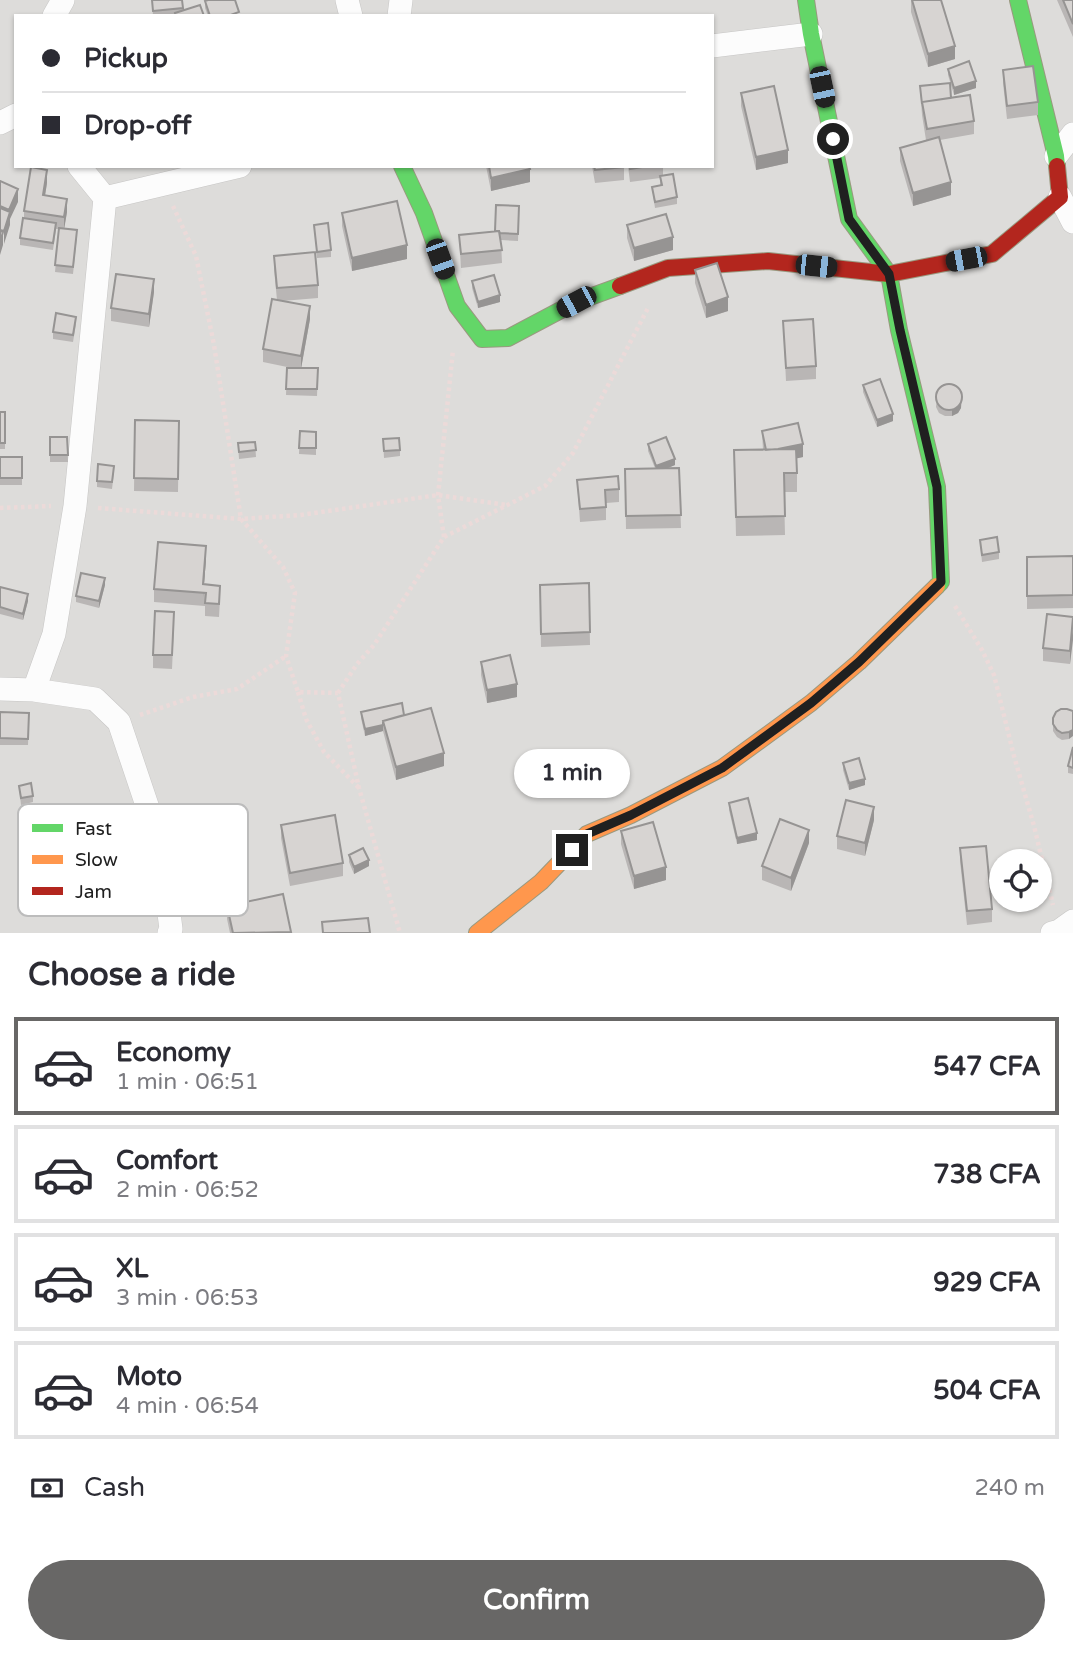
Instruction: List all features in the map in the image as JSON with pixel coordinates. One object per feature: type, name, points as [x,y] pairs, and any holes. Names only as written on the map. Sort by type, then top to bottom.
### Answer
[{"type":"street","points":[[477,933],[541,882],[587,834],[631,815],[722,768],[811,703],[859,662],[941,582],[937,487],[889,274],[849,219],[806,0]]},
{"type":"street","points":[[1018,0],[1056,156],[1060,197],[1073,222]]},
{"type":"street","points":[[714,46],[811,34]]},
{"type":"street","points":[[1056,156],[1073,134]]},
{"type":"street","points":[[34,690],[54,634],[75,506],[105,198],[81,168]]},
{"type":"street","points":[[105,198],[232,168]]},
{"type":"street","points":[[403,168],[424,212],[457,306],[482,339],[508,338],[576,302],[668,268],[768,261],[889,274],[992,254],[1060,197]]},
{"type":"street","points":[[0,689],[34,690],[96,699],[118,722],[146,804]]},
{"type":"street","points":[[169,916],[169,933]]},
{"type":"path","points":[[164,184],[196,256],[214,345],[241,519],[283,567],[295,593],[286,656],[306,719],[324,752],[359,788]]},
{"type":"path","points":[[400,933],[359,788],[338,693],[374,645],[444,537],[545,486],[573,453],[649,305]]},
{"type":"path","points":[[444,537],[438,495],[457,306]]},
{"type":"path","points":[[0,508],[75,506],[241,519],[300,515],[438,495],[507,505]]},
{"type":"path","points":[[941,582],[994,675],[1061,928]]},
{"type":"path","points":[[118,722],[193,697],[236,689],[286,656]]},
{"type":"path","points":[[298,692],[338,693]]},
{"type":"shaded area","points":[[0,0],[1073,0],[1073,933],[0,933]]},
{"type":"building","points":[[152,0],[182,0],[183,8],[153,11]]},
{"type":"building","points":[[235,0],[239,12],[209,14],[205,1]]},
{"type":"building","points":[[912,0],[941,0],[955,46],[928,54]]},
{"type":"building","points":[[1063,0],[1073,0],[1073,24]]},
{"type":"building","points":[[200,5],[203,14],[175,14]]},
{"type":"building","points":[[969,61],[976,81],[954,88],[948,69]]},
{"type":"building","points":[[1033,66],[1038,102],[1007,106],[1003,70]]},
{"type":"building","points":[[950,83],[951,98],[922,104],[920,86]]},
{"type":"building","points":[[774,86],[788,150],[756,157],[741,93]]},
{"type":"building","points":[[970,95],[974,121],[927,129],[922,102]]},
{"type":"building","points":[[939,137],[951,182],[913,193],[900,148]]},
{"type":"building","points":[[31,168],[47,170],[43,195],[67,199],[64,217],[24,211]]},
{"type":"building","points":[[489,168],[530,169],[491,178]]},
{"type":"building","points":[[673,174],[677,197],[655,202],[652,187],[662,185],[660,176]]},
{"type":"building","points":[[0,181],[18,189],[9,210],[0,206]]},
{"type":"building","points":[[397,201],[407,245],[352,258],[342,213]]},
{"type":"building","points":[[496,205],[519,206],[518,234],[495,231]]},
{"type":"building","points":[[0,208],[10,212],[4,231],[0,230]]},
{"type":"building","points":[[666,214],[673,237],[634,248],[627,225]]},
{"type":"building","points":[[23,218],[56,223],[53,243],[20,238]]},
{"type":"building","points":[[328,223],[331,250],[317,252],[314,225]]},
{"type":"building","points":[[59,228],[77,230],[73,267],[55,265]]},
{"type":"building","points":[[499,231],[502,250],[461,254],[459,235]]},
{"type":"building","points":[[315,252],[318,285],[277,288],[274,256]]},
{"type":"building","points":[[717,263],[728,297],[706,305],[695,270]]},
{"type":"building","points":[[116,274],[154,279],[149,314],[111,308]]},
{"type":"building","points":[[494,275],[500,295],[478,302],[472,281]]},
{"type":"building","points":[[272,299],[310,306],[301,356],[263,349]]},
{"type":"building","points":[[56,313],[76,317],[73,335],[53,332]]},
{"type":"building","points":[[813,319],[816,366],[786,368],[783,321]]},
{"type":"building","points":[[287,368],[318,368],[317,389],[286,389]]},
{"type":"building","points":[[880,379],[893,414],[877,420],[863,385]]},
{"type":"building","points":[[949,384],[958,388],[962,397],[958,406],[949,410],[940,406],[936,397],[940,388]]},
{"type":"building","points":[[0,412],[5,412],[5,443],[0,443]]},
{"type":"building","points":[[135,420],[179,421],[178,479],[134,478]]},
{"type":"building","points":[[798,423],[803,444],[766,450],[762,431]]},
{"type":"building","points":[[300,431],[316,432],[316,448],[299,448]]},
{"type":"building","points":[[50,437],[67,437],[68,455],[50,455]]},
{"type":"building","points":[[666,437],[675,459],[656,466],[648,444]]},
{"type":"building","points":[[399,438],[400,450],[384,451],[383,439]]},
{"type":"building","points":[[255,442],[256,450],[239,452],[238,443]]},
{"type":"building","points":[[796,449],[797,473],[784,473],[785,516],[736,517],[734,450]]},
{"type":"building","points":[[0,457],[22,457],[22,478],[0,478]]},
{"type":"building","points":[[98,464],[114,466],[112,482],[97,481]]},
{"type":"building","points":[[679,468],[681,515],[626,516],[625,469]]},
{"type":"building","points":[[618,476],[619,489],[605,490],[606,507],[580,509],[577,480]]},
{"type":"building","points":[[997,537],[999,552],[982,555],[980,540]]},
{"type":"building","points":[[158,542],[206,546],[203,584],[220,586],[219,604],[205,603],[206,593],[154,589]]},
{"type":"building","points":[[1073,556],[1073,595],[1027,596],[1027,557]]},
{"type":"building","points":[[81,573],[105,578],[99,601],[76,596]]},
{"type":"building","points":[[589,583],[590,632],[541,634],[540,585]]},
{"type":"building","points":[[0,587],[28,594],[23,614],[0,607]]},
{"type":"building","points":[[155,611],[174,612],[172,655],[153,655]]},
{"type":"building","points":[[1047,614],[1073,617],[1070,651],[1043,648]]},
{"type":"building","points":[[510,655],[517,684],[487,690],[481,662]]},
{"type":"building","points":[[402,703],[404,715],[383,721],[383,725],[365,729],[361,712]]},
{"type":"building","points":[[431,708],[444,753],[396,767],[383,721]]},
{"type":"building","points":[[1061,709],[1073,711],[1073,730],[1069,732],[1062,733],[1053,724],[1056,712]]},
{"type":"building","points":[[0,712],[29,713],[28,739],[0,738]]},
{"type":"building","points":[[1073,747],[1073,768],[1068,766]]},
{"type":"building","points":[[859,758],[865,779],[849,783],[843,763]]},
{"type":"building","points":[[31,783],[33,796],[21,798],[19,786]]},
{"type":"building","points":[[748,798],[757,833],[737,838],[729,803]]},
{"type":"building","points":[[846,800],[874,807],[865,843],[837,836]]},
{"type":"building","points":[[335,815],[343,863],[290,873],[281,825]]},
{"type":"building","points":[[780,819],[809,830],[791,878],[762,866]]},
{"type":"building","points":[[653,822],[666,867],[634,876],[621,831]]},
{"type":"building","points":[[986,846],[989,909],[967,911],[960,848]]},
{"type":"building","points":[[363,848],[369,860],[354,867],[349,855]]},
{"type":"building","points":[[283,894],[291,932],[233,933],[229,916],[248,916],[248,902]]},
{"type":"building","points":[[368,918],[370,933],[323,933],[322,922]]},
{"type":"traffic: fast","points":[[806,0],[849,219],[889,274],[899,330],[937,487],[941,582],[937,586]]},
{"type":"traffic: fast","points":[[1018,0],[1057,166]]},
{"type":"traffic: fast","points":[[403,168],[424,213],[457,306],[482,339],[508,338],[576,302],[620,286]]},
{"type":"traffic: slow","points":[[477,933],[541,882],[587,834],[631,815],[722,768],[811,703],[859,662],[937,586]]},
{"type":"traffic: jam","points":[[620,286],[668,268],[768,261],[889,274],[992,254],[1060,197],[1057,166]]},
{"type":"route","points":[[572,850],[587,834],[631,815],[722,768],[811,703],[859,662],[941,582],[937,487],[889,274],[849,219],[833,139]]}]
